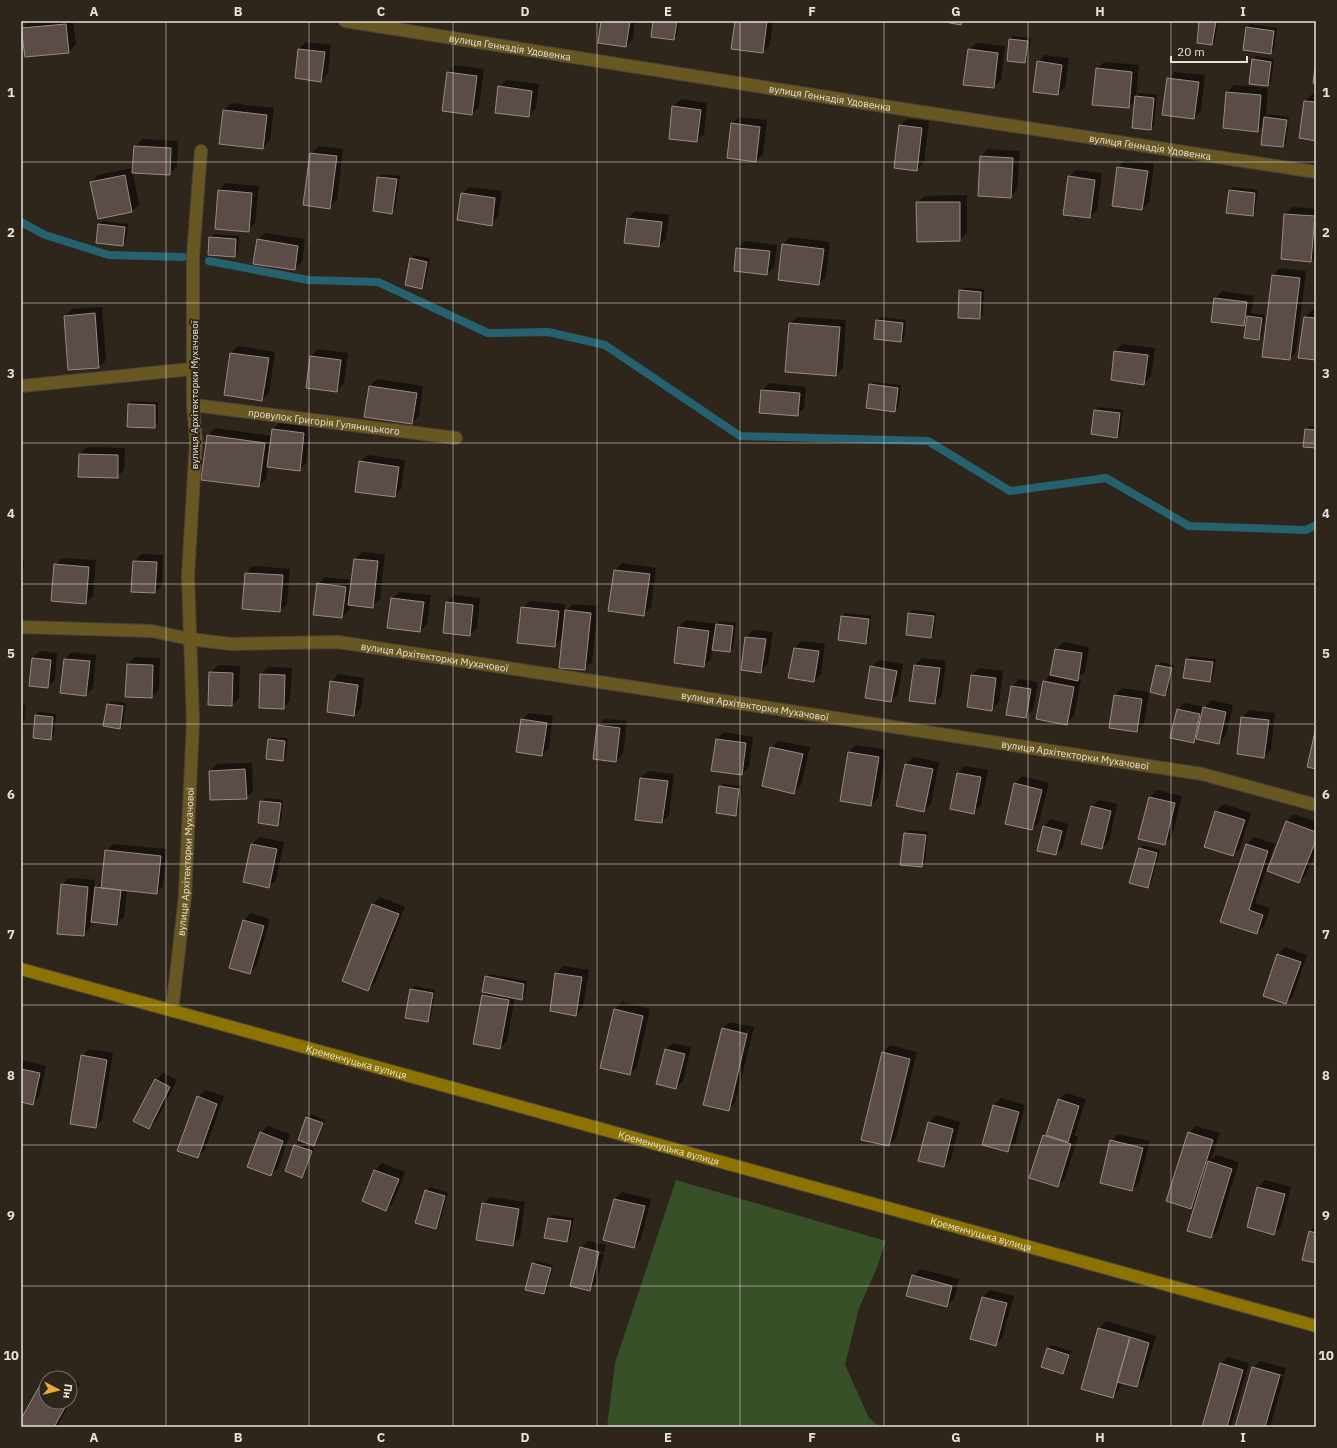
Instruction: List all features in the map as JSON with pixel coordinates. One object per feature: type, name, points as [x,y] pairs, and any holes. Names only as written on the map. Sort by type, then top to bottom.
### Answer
[{"type":"street","name":"вулиця Геннадія Удовенка","points":[[345,21],[896,108],[1316,172]]},
{"type":"street","name":"вулиця Архітекторки Мухачової","points":[[172,1011],[185,896],[193,722],[188,576],[196,441],[192,369],[193,256],[201,151]]},
{"type":"street","points":[[21,386],[192,369]]},
{"type":"street","name":"провулок Григорія Гуляницького","points":[[193,405],[456,438]]},
{"type":"street","name":"вулиця Архітекторки Мухачової","points":[[21,627],[152,631],[190,639],[231,644],[338,642],[1202,774],[1316,805]]},
{"type":"street","name":"Кременчуцька вулиця","points":[[21,969],[1316,1326]]},
{"type":"green space","points":[[676,1180],[886,1241],[876,1270],[859,1308],[845,1365],[869,1418],[880,1427],[607,1427],[615,1363]]},
{"type":"building","points":[[601,21],[630,21],[626,47],[598,43]]},
{"type":"building","points":[[653,21],[677,21],[674,40],[651,37]]},
{"type":"building","points":[[735,21],[767,21],[763,53],[731,49]]},
{"type":"building","points":[[945,21],[962,21],[961,25]]},
{"type":"building","points":[[1199,21],[1216,21],[1212,45],[1197,43]]},
{"type":"building","points":[[66,24],[69,53],[25,57],[21,28]]},
{"type":"building","points":[[1246,27],[1274,31],[1271,54],[1243,50]]},
{"type":"building","points":[[1009,39],[1028,41],[1025,63],[1007,61]]},
{"type":"building","points":[[298,49],[325,52],[321,82],[295,78]]},
{"type":"building","points":[[968,49],[998,53],[994,88],[963,85]]},
{"type":"building","points":[[1252,59],[1271,62],[1268,86],[1249,84]]},
{"type":"building","points":[[1316,59],[1316,84],[1313,83]]},
{"type":"building","points":[[1037,61],[1062,65],[1058,95],[1033,92]]},
{"type":"building","points":[[1096,68],[1132,72],[1129,108],[1092,105]]},
{"type":"building","points":[[447,72],[477,76],[472,115],[442,111]]},
{"type":"building","points":[[1167,78],[1199,82],[1194,119],[1162,115]]},
{"type":"building","points":[[498,86],[532,91],[529,117],[495,113]]},
{"type":"building","points":[[1226,92],[1261,95],[1258,132],[1223,128]]},
{"type":"building","points":[[1135,96],[1154,98],[1151,130],[1132,128]]},
{"type":"building","points":[[1304,101],[1316,102],[1316,141],[1299,138]]},
{"type":"building","points":[[672,106],[701,110],[697,142],[669,139]]},
{"type":"building","points":[[223,110],[267,115],[263,149],[219,144]]},
{"type":"building","points":[[1264,117],[1287,120],[1283,147],[1261,145]]},
{"type":"building","points":[[731,123],[760,127],[756,162],[727,158]]},
{"type":"building","points":[[899,125],[922,128],[917,171],[894,168]]},
{"type":"building","points":[[134,146],[171,148],[170,175],[132,173]]},
{"type":"building","points":[[310,153],[337,156],[330,209],[303,205]]},
{"type":"building","points":[[980,156],[1013,158],[1011,198],[978,196]]},
{"type":"building","points":[[1117,167],[1148,171],[1142,210],[1112,206]]},
{"type":"building","points":[[125,175],[132,212],[98,219],[90,182]]},
{"type":"building","points":[[1068,176],[1095,180],[1090,218],[1063,215]]},
{"type":"building","points":[[377,177],[397,179],[392,214],[373,211]]},
{"type":"building","points":[[218,190],[252,193],[249,232],[215,229]]},
{"type":"building","points":[[1229,190],[1255,193],[1253,216],[1226,213]]},
{"type":"building","points":[[461,193],[495,198],[492,226],[457,220]]},
{"type":"building","points":[[916,202],[960,202],[960,241],[917,242]]},
{"type":"building","points":[[1284,214],[1315,216],[1311,262],[1281,259]]},
{"type":"building","points":[[627,218],[662,222],[659,247],[624,243]]},
{"type":"building","points":[[98,224],[125,227],[123,246],[96,243]]},
{"type":"building","points":[[209,237],[236,239],[235,257],[208,255]]},
{"type":"building","points":[[257,239],[298,246],[295,270],[253,264]]},
{"type":"building","points":[[782,244],[824,249],[819,285],[778,280]]},
{"type":"building","points":[[736,248],[770,251],[767,275],[734,271]]},
{"type":"building","points":[[410,258],[427,262],[422,289],[405,285]]},
{"type":"building","points":[[1272,275],[1300,278],[1290,360],[1262,357]]},
{"type":"building","points":[[959,290],[981,292],[980,319],[958,318]]},
{"type":"building","points":[[1214,298],[1247,302],[1244,326],[1211,322]]},
{"type":"building","points":[[95,313],[99,368],[68,370],[64,316]]},
{"type":"building","points":[[1247,316],[1262,318],[1259,340],[1244,338]]},
{"type":"building","points":[[1304,317],[1316,318],[1316,360],[1298,358]]},
{"type":"building","points":[[876,320],[903,323],[901,342],[874,339]]},
{"type":"building","points":[[789,323],[840,327],[836,376],[785,372]]},
{"type":"building","points":[[1114,351],[1148,355],[1144,385],[1111,380]]},
{"type":"building","points":[[230,353],[269,358],[262,401],[224,395]]},
{"type":"building","points":[[310,356],[341,360],[337,392],[306,388]]},
{"type":"building","points":[[869,384],[898,388],[895,412],[866,408]]},
{"type":"building","points":[[369,386],[417,393],[412,424],[364,417]]},
{"type":"building","points":[[761,390],[800,393],[798,416],[759,413]]},
{"type":"building","points":[[128,404],[155,405],[155,428],[127,427]]},
{"type":"building","points":[[1094,410],[1120,413],[1117,438],[1091,434]]},
{"type":"building","points":[[272,429],[304,433],[300,471],[267,467]]},
{"type":"building","points":[[1305,429],[1316,430],[1316,448],[1303,447]]},
{"type":"building","points":[[207,435],[265,443],[259,487],[201,480]]},
{"type":"building","points":[[79,454],[118,455],[118,478],[78,477]]},
{"type":"building","points":[[359,461],[399,467],[395,497],[355,492]]},
{"type":"building","points":[[354,559],[378,561],[373,608],[348,605]]},
{"type":"building","points":[[133,561],[157,562],[155,593],[131,592]]},
{"type":"building","points":[[54,564],[89,567],[86,604],[51,601]]},
{"type":"building","points":[[614,570],[650,574],[644,616],[608,611]]},
{"type":"building","points":[[245,573],[283,575],[280,612],[242,609]]},
{"type":"building","points":[[317,583],[346,587],[342,618],[313,615]]},
{"type":"building","points":[[391,598],[424,602],[420,632],[387,628]]},
{"type":"building","points":[[446,602],[473,605],[470,636],[443,633]]},
{"type":"building","points":[[521,607],[559,611],[555,647],[517,643]]},
{"type":"building","points":[[565,610],[591,613],[585,670],[559,668]]},
{"type":"building","points":[[908,613],[934,616],[931,638],[906,635]]},
{"type":"building","points":[[841,616],[869,619],[866,644],[838,640]]},
{"type":"building","points":[[716,624],[733,626],[730,652],[712,650]]},
{"type":"building","points":[[678,627],[709,631],[704,667],[674,663]]},
{"type":"building","points":[[745,637],[766,639],[761,673],[741,670]]},
{"type":"building","points":[[794,648],[819,651],[814,682],[788,678]]},
{"type":"building","points":[[1055,649],[1082,653],[1078,681],[1050,675]]},
{"type":"building","points":[[32,658],[51,660],[48,688],[29,686]]},
{"type":"building","points":[[64,659],[90,661],[86,696],[60,693]]},
{"type":"building","points":[[1186,659],[1213,662],[1210,682],[1183,678]]},
{"type":"building","points":[[127,664],[153,665],[152,698],[125,697]]},
{"type":"building","points":[[914,665],[940,668],[935,704],[909,701]]},
{"type":"building","points":[[1156,665],[1172,668],[1165,696],[1150,692]]},
{"type":"building","points":[[870,666],[897,671],[891,702],[865,698]]},
{"type":"building","points":[[209,672],[233,673],[232,706],[208,705]]},
{"type":"building","points":[[260,674],[285,675],[284,709],[259,708]]},
{"type":"building","points":[[971,675],[996,678],[992,711],[967,707]]},
{"type":"building","points":[[330,681],[358,685],[354,716],[327,712]]},
{"type":"building","points":[[1043,681],[1074,687],[1067,725],[1036,719]]},
{"type":"building","points":[[1011,686],[1031,689],[1026,718],[1006,715]]},
{"type":"building","points":[[1114,695],[1142,699],[1137,732],[1109,728]]},
{"type":"building","points":[[107,704],[123,706],[120,729],[103,726]]},
{"type":"building","points":[[1203,707],[1226,712],[1219,744],[1196,739]]},
{"type":"building","points":[[1177,709],[1200,714],[1194,743],[1170,738]]},
{"type":"building","points":[[35,715],[53,717],[51,740],[33,738]]},
{"type":"building","points":[[1241,717],[1269,720],[1264,758],[1237,754]]},
{"type":"building","points":[[521,719],[547,723],[542,756],[516,752]]},
{"type":"building","points":[[597,725],[620,728],[616,762],[593,759]]},
{"type":"building","points":[[1316,727],[1316,769],[1307,767]]},
{"type":"building","points":[[268,739],[285,741],[283,761],[266,759]]},
{"type":"building","points":[[716,739],[746,743],[742,775],[711,771]]},
{"type":"building","points":[[770,747],[803,754],[794,794],[762,786]]},
{"type":"building","points":[[848,752],[879,757],[871,806],[840,801]]},
{"type":"building","points":[[905,764],[933,769],[924,812],[896,806]]},
{"type":"building","points":[[245,769],[247,799],[210,800],[209,771]]},
{"type":"building","points":[[957,773],[981,777],[974,814],[950,809]]},
{"type":"building","points":[[640,778],[668,781],[662,823],[635,820]]},
{"type":"building","points":[[1014,783],[1042,790],[1032,830],[1005,824]]},
{"type":"building","points":[[719,786],[739,789],[736,816],[716,813]]},
{"type":"building","points":[[1149,797],[1175,803],[1165,845],[1138,839]]},
{"type":"building","points":[[260,801],[281,803],[278,826],[258,823]]},
{"type":"building","points":[[1091,806],[1111,811],[1102,849],[1081,844]]},
{"type":"building","points":[[1215,811],[1245,820],[1233,856],[1204,847]]},
{"type":"building","points":[[1286,821],[1316,832],[1316,840],[1299,883],[1267,871]]},
{"type":"building","points":[[1043,826],[1062,831],[1056,855],[1037,851]]},
{"type":"building","points":[[904,833],[926,835],[922,867],[900,865]]},
{"type":"building","points":[[251,844],[277,849],[269,888],[243,882]]},
{"type":"building","points":[[1246,844],[1268,851],[1249,910],[1263,915],[1257,934],[1220,922]]},
{"type":"building","points":[[1139,848],[1157,853],[1148,888],[1129,883]]},
{"type":"building","points":[[105,850],[161,856],[157,894],[101,888]]},
{"type":"building","points":[[61,884],[88,887],[84,936],[57,934]]},
{"type":"building","points":[[95,887],[121,890],[117,925],[91,922]]},
{"type":"building","points":[[372,904],[399,914],[368,991],[342,981]]},
{"type":"building","points":[[243,920],[264,926],[250,974],[229,968]]},
{"type":"building","points":[[1277,954],[1301,962],[1286,1004],[1263,996]]},
{"type":"building","points":[[555,973],[582,977],[576,1016],[550,1011]]},
{"type":"building","points":[[485,976],[524,984],[522,1000],[482,992]]},
{"type":"building","points":[[410,989],[433,993],[428,1022],[405,1018]]},
{"type":"building","points":[[482,995],[509,1000],[500,1049],[473,1044]]},
{"type":"building","points":[[614,1009],[643,1016],[630,1075],[600,1068]]},
{"type":"building","points":[[722,1028],[747,1034],[729,1111],[703,1105]]},
{"type":"building","points":[[665,1049],[685,1054],[676,1089],[656,1084]]},
{"type":"building","points":[[882,1052],[910,1059],[889,1146],[861,1140]]},
{"type":"building","points":[[81,1055],[107,1060],[96,1128],[70,1124]]},
{"type":"building","points":[[21,1069],[40,1073],[33,1105],[21,1102]]},
{"type":"building","points":[[155,1079],[170,1087],[149,1129],[133,1121]]},
{"type":"building","points":[[197,1096],[217,1104],[198,1158],[177,1151]]},
{"type":"building","points":[[1058,1099],[1079,1106],[1068,1142],[1046,1135]]},
{"type":"building","points":[[993,1105],[1019,1112],[1008,1152],[982,1145]]},
{"type":"building","points":[[306,1117],[323,1123],[314,1146],[298,1140]]},
{"type":"building","points":[[928,1122],[953,1129],[944,1167],[918,1161]]},
{"type":"building","points":[[260,1132],[283,1141],[271,1176],[247,1167]]},
{"type":"building","points":[[1188,1132],[1213,1140],[1191,1209],[1166,1201]]},
{"type":"building","points":[[1043,1135],[1071,1144],[1058,1187],[1029,1178]]},
{"type":"building","points":[[1110,1140],[1143,1148],[1132,1191],[1100,1183]]},
{"type":"building","points":[[294,1145],[312,1151],[302,1178],[285,1171]]},
{"type":"building","points":[[1208,1161],[1232,1169],[1211,1238],[1187,1231]]},
{"type":"building","points":[[374,1170],[399,1179],[386,1211],[362,1201]]},
{"type":"building","points":[[1257,1187],[1285,1194],[1274,1235],[1247,1227]]},
{"type":"building","points":[[425,1190],[445,1196],[436,1229],[415,1223]]},
{"type":"building","points":[[614,1199],[645,1206],[634,1248],[603,1240]]},
{"type":"building","points":[[482,1203],[519,1209],[513,1246],[476,1240]]},
{"type":"building","points":[[548,1218],[571,1221],[567,1242],[544,1238]]},
{"type":"building","points":[[1309,1231],[1316,1233],[1316,1263],[1302,1260]]},
{"type":"building","points":[[580,1247],[599,1252],[590,1291],[570,1286]]},
{"type":"building","points":[[532,1263],[551,1268],[544,1294],[525,1290]]},
{"type":"building","points":[[912,1275],[952,1286],[947,1307],[906,1296]]},
{"type":"building","points":[[982,1297],[1007,1303],[996,1346],[970,1339]]},
{"type":"building","points":[[1098,1328],[1130,1337],[1113,1398],[1081,1389]]},
{"type":"building","points":[[1130,1337],[1149,1343],[1137,1387],[1117,1382]]},
{"type":"building","points":[[1047,1348],[1069,1355],[1063,1374],[1041,1367]]},
{"type":"building","points":[[1220,1363],[1243,1370],[1227,1427],[1202,1427]]},
{"type":"building","points":[[1252,1367],[1280,1375],[1265,1427],[1235,1427]]},
{"type":"building","points":[[38,1389],[38,1410],[64,1410],[54,1427],[23,1427],[21,1426],[21,1419]]},
{"type":"waterway","points":[[21,222],[45,235],[109,255],[183,257]]},
{"type":"waterway","points":[[209,261],[308,280],[378,282],[488,333],[548,332],[605,345],[740,436],[928,441],[1010,491],[1106,478],[1189,526],[1306,530],[1316,525]]}]
